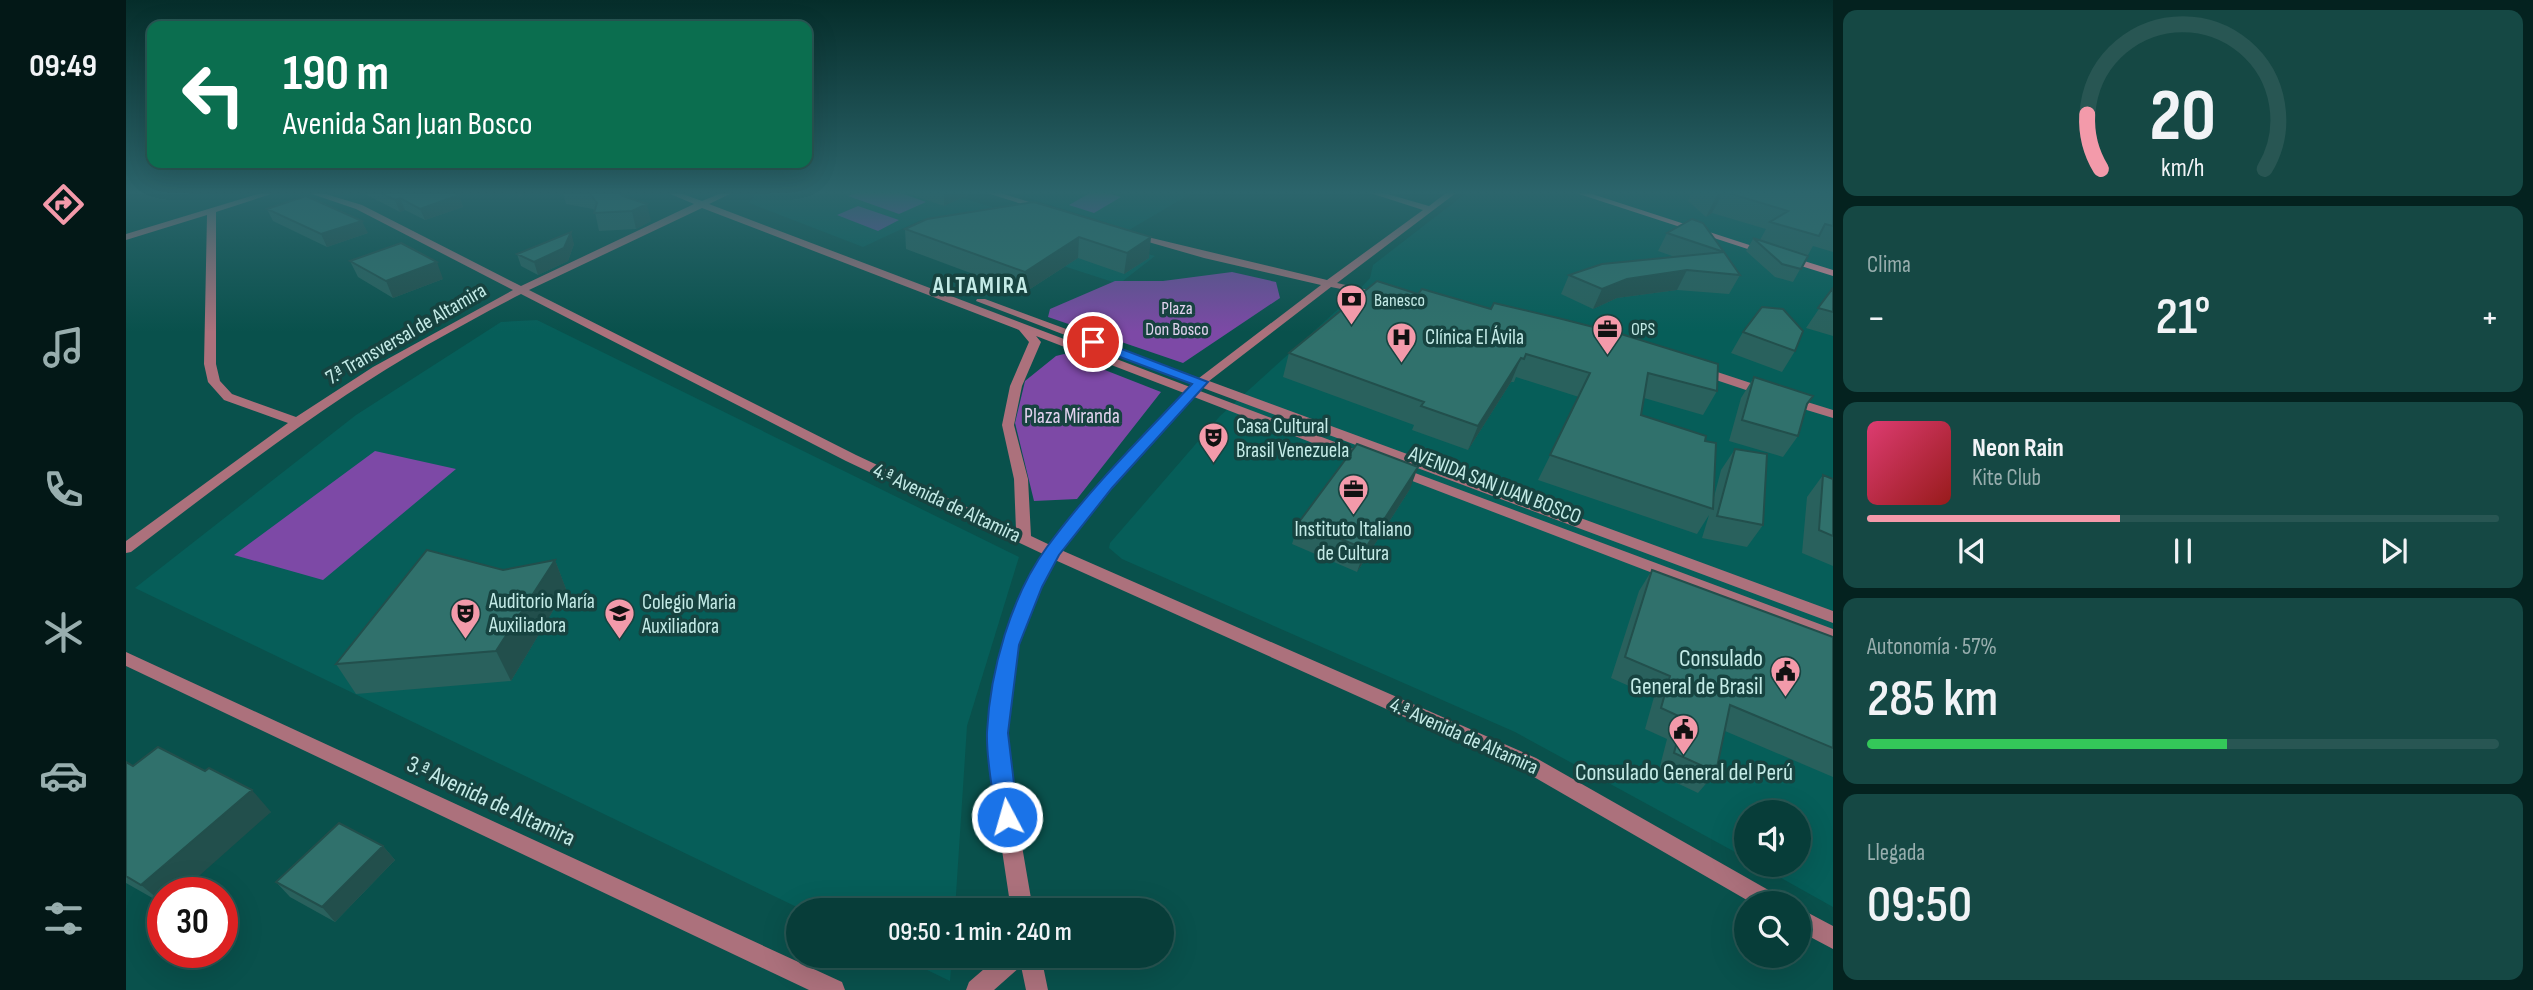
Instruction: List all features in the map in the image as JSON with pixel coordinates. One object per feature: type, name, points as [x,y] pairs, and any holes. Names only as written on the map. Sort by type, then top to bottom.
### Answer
[{"type":"main road","points":[[1726,239],[1833,273]]},
{"type":"main road","points":[[1751,239],[1833,265]]},
{"type":"street","points":[[212,239],[210,364],[214,382],[228,397],[298,422]]},
{"type":"street","name":"4.ª Avenida de Altamira","points":[[422,239],[851,458],[1052,552],[1529,764],[1751,891]]},
{"type":"street","name":"7.ª Transversal de Altamira","points":[[126,548],[298,422],[376,370],[522,290],[624,239]]},
{"type":"street","name":"AVENIDA SAN JUAN BOSCO","points":[[804,239],[1017,325],[1833,617]]},
{"type":"street","name":"AVENIDA SAN JUAN BOSCO","points":[[809,239],[1833,636]]},
{"type":"street","points":[[1149,239],[1207,256],[1396,299]]},
{"type":"street","points":[[1021,898],[1007,817],[998,733],[1010,645],[1033,587],[1052,552],[1107,484],[1196,387],[1389,239]]},
{"type":"street","points":[[1017,325],[1031,335],[1035,342],[1016,386],[1008,425],[1021,479],[1024,539]]},
{"type":"street","points":[[1692,368],[1833,414]]},
{"type":"street","name":"3.ª Avenida de Altamira","points":[[126,659],[834,990]]},
{"type":"street","points":[[1811,926],[1833,938]]},
{"type":"street","points":[[977,990],[1002,968]]},
{"type":"street","points":[[1032,968],[1037,990]]},
{"type":"shaded area","points":[[843,239],[880,239],[863,247]]},
{"type":"shaded area","points":[[980,239],[1099,239],[1155,256],[1119,284]]},
{"type":"shaded area","points":[[1406,239],[1833,239],[1833,907],[1811,895],[1811,891],[1804,891],[1779,877],[1811,877],[1811,800],[1734,800],[1734,851],[1515,732],[1122,559],[1109,548],[1110,543],[1220,416],[1370,278],[1373,265]]},
{"type":"shaded area","name":"Colegio Maria Auxiliadora","points":[[537,320],[1019,557],[967,726],[956,898],[786,898],[786,902],[135,588],[356,415],[501,322]]},
{"type":"shaded area","points":[[923,968],[951,968],[950,981]]},
{"type":"green space","name":"Plaza Don Bosco","points":[[1232,272],[1276,282],[1280,298],[1183,363],[1048,317],[1050,309],[1115,281],[1163,281]]},
{"type":"green space","name":"Plaza Miranda","points":[[1064,354],[1161,392],[1077,499],[1034,501],[1015,423],[1025,381],[1056,356]]},
{"type":"green space","points":[[375,451],[456,469],[323,580],[234,555]]},
{"type":"building","points":[[553,239],[568,239],[564,248],[534,262],[517,254]]},
{"type":"building","points":[[933,239],[1076,239],[1025,272]]},
{"type":"building","points":[[1086,239],[1148,239],[1127,253]]},
{"type":"building","points":[[1686,239],[1715,239],[1724,252]]},
{"type":"building","points":[[1754,239],[1808,256],[1801,269],[1782,264]]},
{"type":"building","points":[[401,243],[437,262],[386,281],[350,261]]},
{"type":"building","points":[[1724,252],[1740,275],[1687,270],[1627,279],[1602,289],[1569,275],[1602,264]]},
{"type":"building","points":[[1377,281],[1418,294],[1422,289],[1491,309],[1494,303],[1558,318],[1718,364],[1717,391],[1648,373],[1641,415],[1706,436],[1705,441],[1716,443],[1713,509],[1550,455],[1590,373],[1526,354],[1478,426],[1421,406],[1424,402],[1289,353]]},
{"type":"building","points":[[1833,288],[1833,312],[1818,308]]},
{"type":"building","points":[[1762,307],[1783,309],[1803,331],[1795,351],[1743,332]]},
{"type":"building","points":[[1754,377],[1813,396],[1807,404],[1798,436],[1742,420]]},
{"type":"building","name":"Instituto Italiano de Cultura","points":[[1357,444],[1418,467],[1365,549],[1299,522]]},
{"type":"building","points":[[1735,449],[1767,454],[1763,525],[1717,516]]},
{"type":"building","points":[[1823,475],[1833,479],[1833,536],[1819,530]]},
{"type":"building","points":[[427,550],[503,570],[555,560],[496,651],[336,664]]},
{"type":"building","points":[[1652,570],[1833,637],[1833,748],[1730,705],[1716,772],[1674,753],[1683,718],[1661,708],[1670,676],[1625,657]]},
{"type":"building","points":[[158,747],[205,771],[209,768],[252,790],[150,877],[147,877],[141,885],[126,876],[126,762],[133,766]]},
{"type":"building","points":[[339,823],[383,846],[322,907],[276,882]]},
{"type":"place","name":"Banesco","points":[[1351,327]]},
{"type":"place","name":"OPS","points":[[1608,356]]},
{"type":"place","name":"Clínica El Ávila","points":[[1402,364]]},
{"type":"place","name":"Casa Cultural Brasil Venezuela","points":[[1213,465]]},
{"type":"place","name":"Instituto Italiano de Cultura","points":[[1353,516]]},
{"type":"place","name":"Auditorio María Auxiliadora","points":[[466,640]]},
{"type":"place","name":"Colegio Maria Auxiliadora","points":[[619,641]]},
{"type":"place","name":"Consulado General de Brasil","points":[[1786,699]]},
{"type":"place","name":"Consulado General del Perú","points":[[1684,757]]},
{"type":"district","name":"ALTAMIRA","points":[[981,286]]},
{"type":"route","points":[[1007,817],[998,733],[1010,645],[1033,587],[1052,552],[1107,484],[1201,382],[1093,342]]}]
